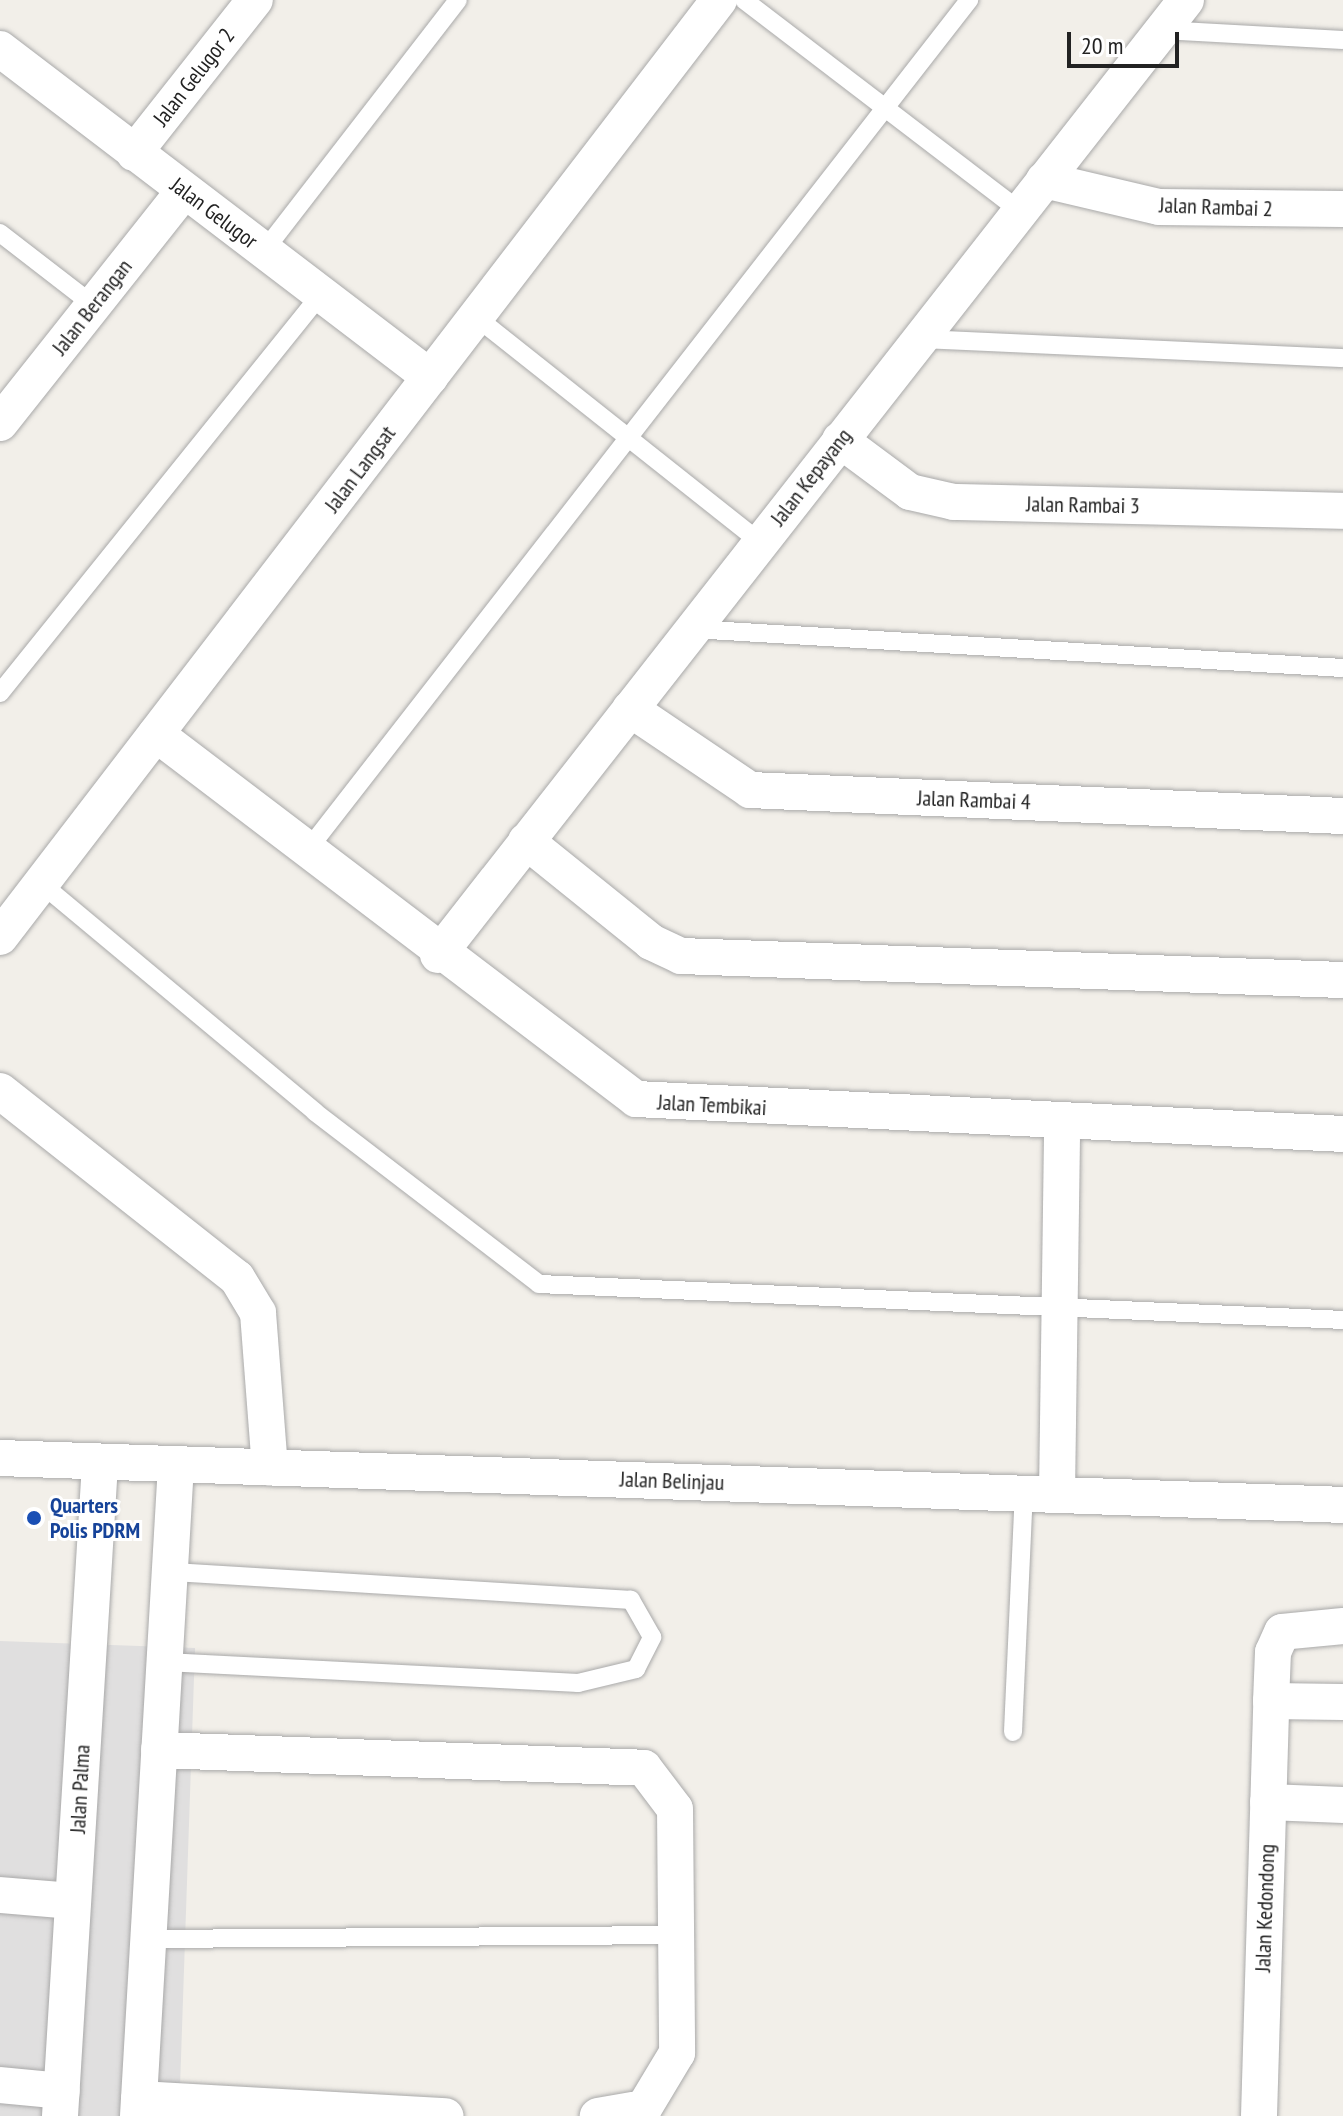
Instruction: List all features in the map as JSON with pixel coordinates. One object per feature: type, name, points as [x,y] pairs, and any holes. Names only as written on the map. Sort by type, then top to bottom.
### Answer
[{"type":"street","name":"Jalan Gelugor 2","points":[[134,153],[255,0]]},
{"type":"street","name":"Jalan Kepayang","points":[[438,955],[1186,0]]},
{"type":"street","name":"Jalan Langsat","points":[[0,937],[43,885],[717,3]]},
{"type":"street","name":"Jalan Gelugor","points":[[0,49],[430,377]]},
{"type":"street","name":"Jalan Rambai 2","points":[[1044,180],[1159,207],[1343,209]]},
{"type":"street","name":"Jalan Berangan","points":[[0,423],[184,191]]},
{"type":"street","name":"Jalan Rambai 3","points":[[840,440],[910,492],[954,502],[1343,511]]},
{"type":"street","name":"Jalan Rambai 4","points":[[630,709],[750,790],[1343,816]]},
{"type":"street","name":"Jalan Tembikai","points":[[156,734],[438,955],[636,1099],[1343,1134]]},
{"type":"street","points":[[526,841],[651,942],[681,956],[1343,980]]},
{"type":"street","points":[[0,1091],[237,1278],[258,1313],[270,1468]]},
{"type":"street","points":[[1040,1493],[1059,1312],[1062,1121]]},
{"type":"street","name":"Jalan Belinjau","points":[[0,1458],[1343,1505]]},
{"type":"street","name":"Jalan Palma","points":[[61,2103],[100,1463]]},
{"type":"street","points":[[176,1465],[138,2107],[446,2116]]},
{"type":"street","name":"Jalan Kedondong","points":[[1259,2116],[1273,1652],[1282,1632],[1343,1626]]},
{"type":"street","points":[[1271,1701],[1343,1702]]},
{"type":"street","points":[[159,1750],[644,1768],[675,1809],[677,2053],[644,2108],[598,2116]]},
{"type":"street","points":[[1268,1802],[1343,1805]]},
{"type":"street","points":[[0,1895],[73,1901]]},
{"type":"street","points":[[0,2085],[61,2103]]},
{"type":"lane","points":[[264,251],[458,0]]},
{"type":"lane","points":[[306,852],[969,0]]},
{"type":"lane","points":[[717,3],[885,108],[1020,211]]},
{"type":"lane","points":[[1162,30],[1343,40]]},
{"type":"lane","points":[[0,233],[93,305]]},
{"type":"lane","points":[[0,693],[321,294]]},
{"type":"lane","points":[[476,317],[760,542]]},
{"type":"lane","points":[[920,339],[1343,358]]},
{"type":"lane","points":[[692,629],[1343,668]]},
{"type":"lane","points":[[43,885],[315,1112],[539,1284],[1059,1312],[1343,1320]]},
{"type":"lane","points":[[1013,1732],[1040,1493]]},
{"type":"lane","points":[[165,1662],[578,1683],[636,1669],[652,1637],[631,1600],[170,1572]]},
{"type":"lane","points":[[147,1939],[677,1935]]},
{"type":"shaded area","points":[[0,1641],[195,1648],[179,2116],[0,2116]]},
{"type":"place","name":"Quarters Polis PDRM","points":[[34,1518]]}]
